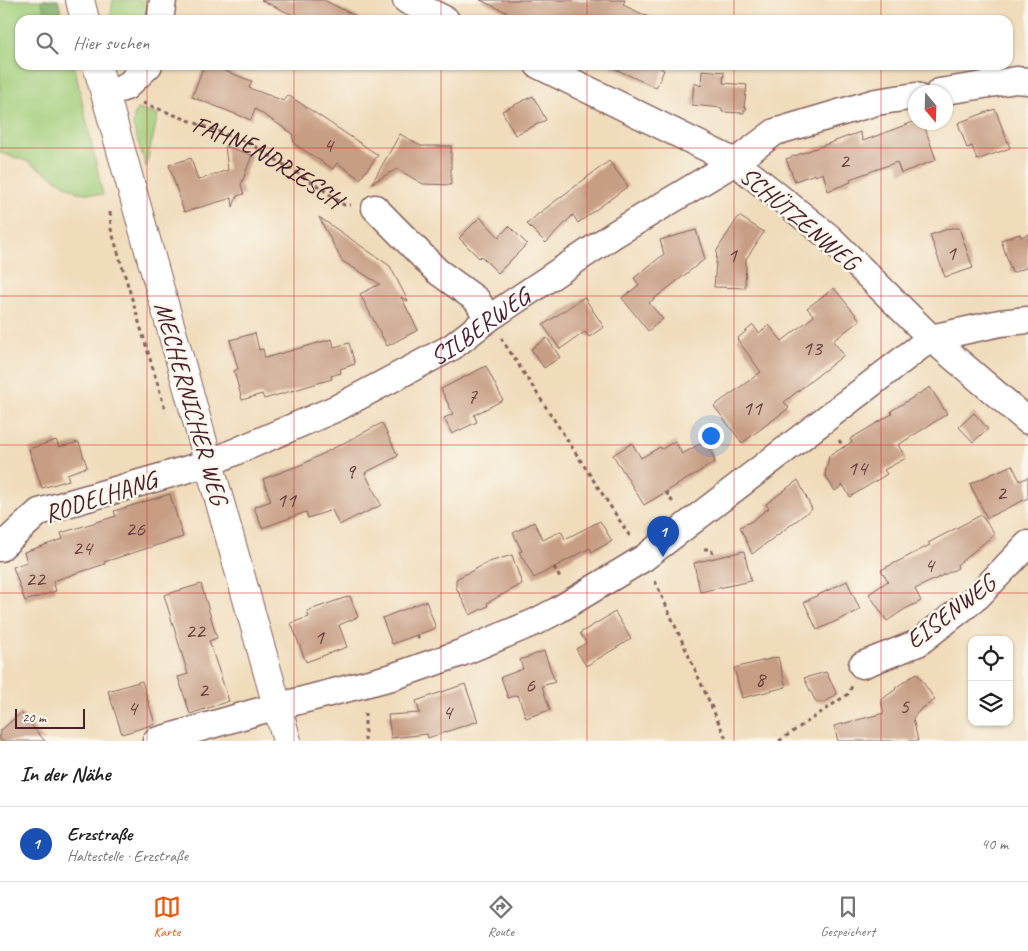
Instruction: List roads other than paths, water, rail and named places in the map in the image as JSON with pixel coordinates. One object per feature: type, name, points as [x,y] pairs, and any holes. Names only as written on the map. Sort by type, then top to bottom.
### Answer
[{"type":"street","points":[[80,0],[83,15]]},
{"type":"street","points":[[161,15],[163,0]]},
{"type":"street","points":[[406,0],[436,15]]},
{"type":"street","name":"MECHERNICHER WEG","points":[[100,70],[116,91],[209,464],[287,741]]},
{"type":"street","points":[[116,91],[143,70]]},
{"type":"street","name":"SCHÜTZENWEG","points":[[548,70],[735,162],[829,237],[931,338],[1028,421]]},
{"type":"street","points":[[953,90],[1016,80],[1028,81]]},
{"type":"street","name":"SILBERWEG","points":[[209,464],[345,403],[452,347],[488,319],[615,234],[735,162],[775,132],[876,102],[908,97]]},
{"type":"street","name":"FAHNENDRIESCH","points":[[375,208],[437,271],[477,300],[488,319]]},
{"type":"street","points":[[156,741],[278,706],[392,677],[461,653],[535,622],[644,558],[931,338],[1000,323],[1028,320]]},
{"type":"street","name":"RODELHANG","points":[[0,548],[39,512],[209,464]]},
{"type":"street","name":"EISENWEG","points":[[862,665],[918,642],[978,596],[1028,544]]},
{"type":"place","name":"Erzstraße","points":[[663,557]]}]
